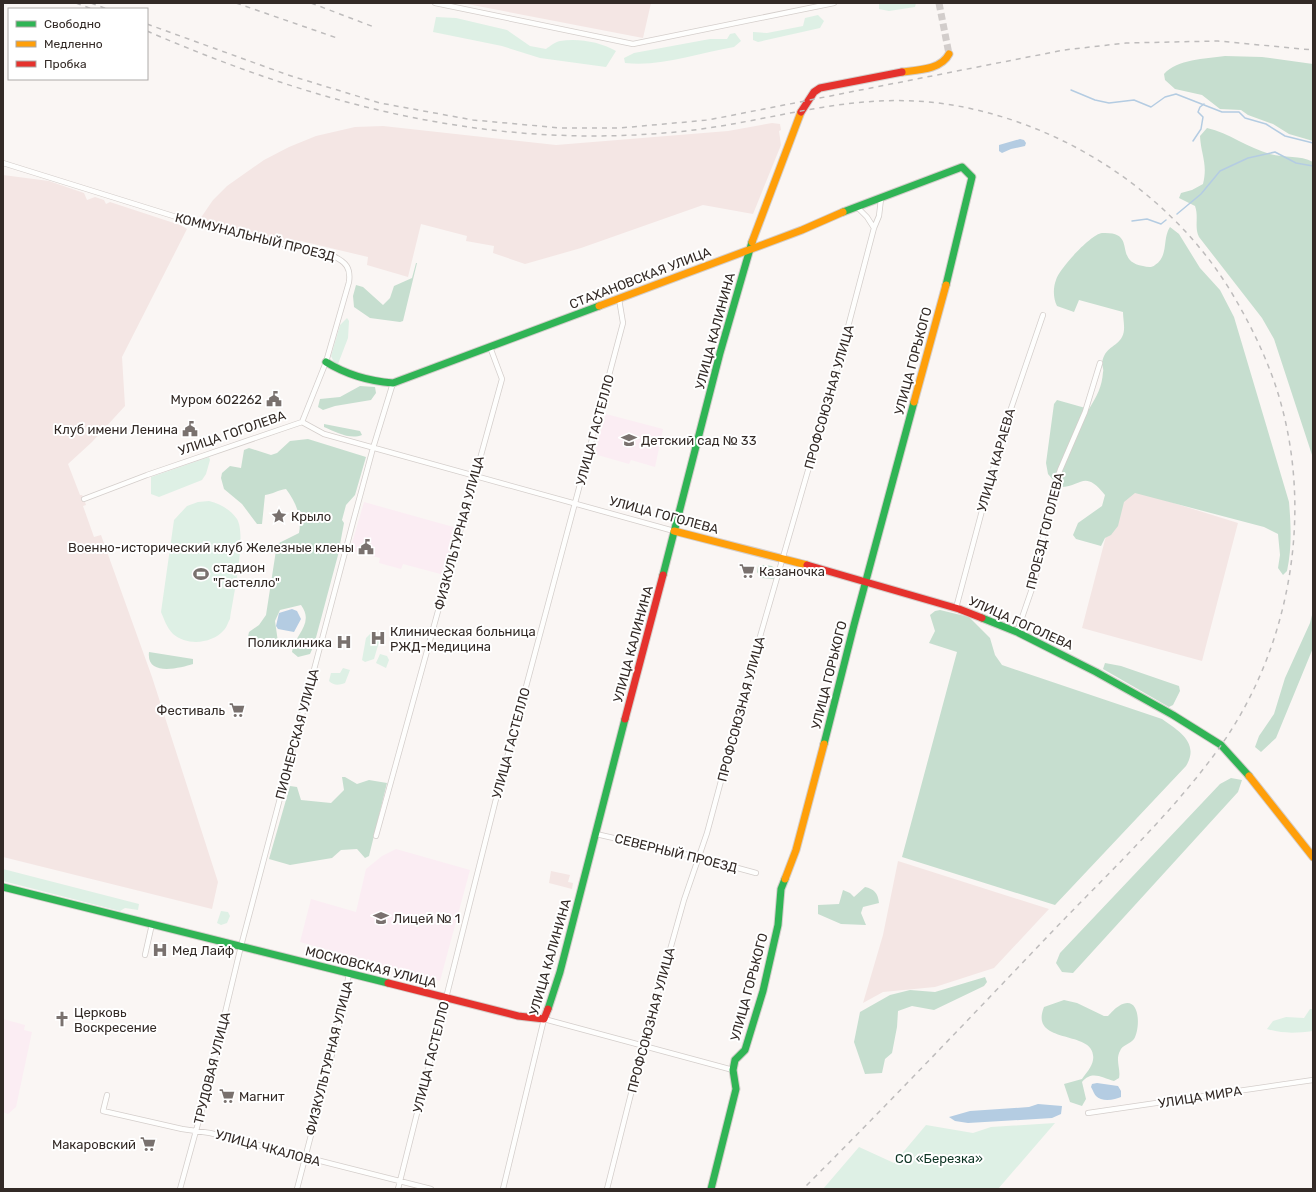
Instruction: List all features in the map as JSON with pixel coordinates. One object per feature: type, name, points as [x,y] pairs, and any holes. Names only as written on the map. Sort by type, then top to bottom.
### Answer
[{"type":"street","points":[[435,3],[633,44],[834,3]]},
{"type":"street","name":"УЛИЦА КАЛИНИНА","points":[[503,1189],[544,1019],[552,1000],[596,834],[720,353],[750,248],[802,110],[814,92],[820,88],[936,66],[947,58],[949,54]]},
{"type":"street","name":"КОММУНАЛЬНЫЙ ПРОЕЗД","points":[[3,163],[186,220],[333,256],[343,260],[350,272],[349,282],[326,362],[302,422]]},
{"type":"street","name":"СТАХАНОВСКАЯ УЛИЦА","points":[[326,362],[339,372],[358,378],[393,383],[619,299],[962,167]]},
{"type":"street","name":"УЛИЦА ГОРЬКОГО","points":[[732,1070],[735,1060],[745,1050],[763,991],[778,925],[781,889],[796,850],[814,785],[865,582],[950,270],[972,182],[970,174],[962,167]]},
{"type":"street","name":"ПРОФСОЮЗНАЯ УЛИЦА","points":[[607,1189],[643,1046],[697,857],[707,833],[757,647],[784,559],[874,228],[879,216],[881,199]]},
{"type":"street","points":[[857,207],[867,217],[874,228]]},
{"type":"street","name":"УЛИЦА ГАСТЕЛЛО","points":[[398,1189],[493,810],[623,323],[619,299]]},
{"type":"street","name":"УЛИЦА КАРАЕВА","points":[[956,608],[1003,432],[1043,315]]},
{"type":"street","name":"ФИЗКУЛЬТУРНАЯ УЛИЦА","points":[[376,836],[474,476],[502,379],[490,347]]},
{"type":"street","name":"ПРОЕЗД ГОГОЛЕВА","points":[[1017,632],[1035,580],[1050,501],[1060,470],[1085,412],[1100,363]]},
{"type":"street","name":"ПИОНЕРСКАЯ УЛИЦА","points":[[241,946],[373,448],[393,383]]},
{"type":"street","name":"УЛИЦА ГОГОЛЕВА","points":[[84,499],[154,473],[302,422],[324,434],[373,448],[674,531],[784,559],[956,608],[1017,632],[1096,672],[1173,715],[1221,745],[1252,779],[1313,857]]},
{"type":"street","name":"СЕВЕРНЫЙ ПРОЕЗД","points":[[596,834],[697,857],[756,873]]},
{"type":"street","name":"МОСКОВСКАЯ УЛИЦА","points":[[3,887],[518,1016],[544,1019],[732,1070]]},
{"type":"street","points":[[145,955],[152,924]]},
{"type":"street","name":"ТРУДОВАЯ УЛИЦА","points":[[180,1189],[241,946]]},
{"type":"street","name":"ФИЗКУЛЬТУРНАЯ УЛИЦА","points":[[297,1189],[337,1035],[349,974]]},
{"type":"street","points":[[711,1189],[736,1090],[732,1070]]},
{"type":"street","name":"УЛИЦА МИРА","points":[[1088,1114],[1313,1080]]},
{"type":"street","name":"УЛИЦА ЧКАЛОВА","points":[[107,1095],[103,1110],[182,1129],[196,1130],[431,1189]]},
{"type":"shaded area","points":[[462,3],[651,3],[643,38]]},
{"type":"shaded area","points":[[772,123],[780,124],[781,130],[779,131],[781,145],[753,214],[703,205],[581,248],[525,264],[493,253],[494,246],[466,241],[467,236],[421,224],[408,277],[367,265],[368,257],[301,241],[298,244],[200,219],[213,200],[227,186],[264,160],[289,147],[316,136],[355,127],[383,126],[556,145],[728,131]]},
{"type":"shaded area","points":[[3,175],[49,181],[84,193],[87,200],[95,197],[104,200],[106,204],[110,202],[180,225],[187,229],[122,357],[125,406],[92,442],[68,464],[80,495],[82,495],[84,499],[86,505],[83,506],[94,537],[101,535],[152,677],[218,882],[212,909],[3,857]]},
{"type":"shaded area","name":"Детский сад № 33","points":[[606,414],[663,429],[655,467],[631,460],[629,464],[594,454]]},
{"type":"shaded area","points":[[1119,486],[1238,523],[1202,661],[1082,628]]},
{"type":"shaded area","points":[[364,502],[457,528],[444,575],[403,564],[401,569],[379,563],[380,558],[350,550]]},
{"type":"shaded area","name":"Лицей № 1","points":[[396,849],[470,870],[440,981],[300,942],[311,899],[356,912],[366,869],[382,856]]},
{"type":"shaded area","points":[[898,861],[1049,909],[994,968],[935,987],[883,992],[863,1003],[883,935]]},
{"type":"shaded area","points":[[551,871],[570,875],[568,882],[573,883],[572,889],[549,883]]},
{"type":"shaded area","points":[[3,1019],[25,1025],[24,1030],[32,1032],[16,1107],[8,1114],[3,1112]]},
{"type":"green space","points":[[879,3],[916,3],[915,7],[889,11],[879,9]]},
{"type":"green space","points":[[818,15],[824,21],[820,28],[758,42],[753,40],[753,32],[767,33],[803,26],[805,18]]},
{"type":"green space","points":[[436,17],[456,18],[507,30],[530,46],[546,49],[558,42],[567,40],[582,40],[596,43],[616,51],[606,67],[540,58],[502,46],[433,32]]},
{"type":"green space","points":[[735,33],[741,41],[734,47],[680,59],[639,64],[625,63],[624,58],[634,53],[710,39],[727,39],[730,34]]},
{"type":"green space","points":[[1225,56],[1262,57],[1313,64],[1313,141],[1289,134],[1273,124],[1248,115],[1241,110],[1220,109],[1202,95],[1175,89],[1165,80],[1164,74],[1176,65],[1192,60]]},
{"type":"green space","points":[[1207,128],[1223,133],[1270,154],[1298,157],[1313,162],[1313,458],[1274,339],[1262,318],[1199,237],[1195,206],[1179,198],[1181,193],[1192,190],[1203,184],[1205,165],[1200,136]]},
{"type":"green space","points":[[1170,227],[1179,234],[1200,268],[1220,290],[1234,317],[1289,502],[1291,528],[1290,554],[1287,571],[1283,575],[1278,568],[1280,555],[1278,534],[1264,527],[1135,493],[1124,502],[1118,526],[1111,535],[1105,538],[1101,546],[1076,539],[1073,535],[1078,523],[1102,506],[1105,495],[1092,482],[1087,481],[1082,481],[1067,487],[1059,487],[1048,474],[1046,463],[1054,404],[1057,400],[1089,409],[1097,396],[1100,387],[1103,371],[1103,357],[1108,350],[1120,341],[1124,328],[1123,312],[1079,300],[1074,312],[1057,306],[1054,290],[1058,275],[1083,245],[1102,233],[1113,234],[1120,237],[1123,241],[1126,253],[1134,263],[1146,267],[1152,267],[1162,257],[1166,237]]},
{"type":"green space","points":[[416,263],[403,321],[400,322],[370,318],[354,307],[353,296],[356,285],[363,287],[383,305],[390,298],[394,286],[412,278]]},
{"type":"green space","points":[[347,318],[349,321],[348,338],[338,364],[334,362],[331,356],[340,325]]},
{"type":"green space","points":[[360,386],[375,387],[376,393],[371,400],[335,406],[323,410],[318,407],[320,399],[340,397]]},
{"type":"green space","points":[[324,424],[360,431],[362,435],[353,437],[343,435],[324,427]]},
{"type":"green space","points":[[308,439],[366,457],[355,495],[346,505],[342,520],[344,523],[338,555],[314,645],[310,654],[298,657],[292,652],[296,640],[305,624],[305,612],[301,605],[280,610],[275,621],[278,642],[262,647],[255,644],[248,637],[249,632],[259,625],[266,615],[277,544],[299,533],[299,515],[293,499],[286,489],[265,495],[262,524],[257,524],[242,504],[224,489],[221,478],[222,473],[230,466],[241,468],[244,450],[249,448],[271,455],[277,453],[290,441]]},
{"type":"green space","points":[[209,457],[210,460],[206,474],[202,480],[159,497],[151,494],[151,477]]},
{"type":"green space","name":"стадион \"Гастелло\"","points":[[209,501],[224,507],[237,519],[240,527],[241,538],[240,552],[230,619],[226,627],[219,635],[213,638],[206,641],[192,642],[179,638],[173,634],[167,626],[161,612],[174,520],[187,506],[198,502]]},
{"type":"green space","points":[[758,566],[772,566],[777,571],[775,579],[761,578],[757,572]]},
{"type":"green space","points":[[940,610],[969,617],[990,638],[995,655],[1002,665],[1162,719],[1181,733],[1189,744],[1191,751],[1190,758],[1186,766],[1055,905],[902,857],[957,652],[929,643],[935,631],[930,615],[935,611]]},
{"type":"green space","points":[[1313,611],[1313,648],[1276,738],[1261,752],[1255,747],[1259,736],[1274,714],[1285,678],[1310,623]]},
{"type":"green space","points":[[370,634],[377,636],[379,642],[374,659],[365,662],[362,660],[366,638]]},
{"type":"green space","points":[[149,652],[193,659],[193,664],[173,669],[158,668],[149,660]]},
{"type":"green space","points":[[380,654],[387,656],[389,660],[386,668],[376,663]]},
{"type":"green space","points":[[1105,663],[1121,666],[1179,686],[1180,691],[1173,705],[1169,707],[1103,669]]},
{"type":"green space","points":[[343,668],[350,670],[345,683],[337,685],[329,681],[331,673],[340,673]]},
{"type":"green space","points":[[342,777],[345,777],[357,784],[369,780],[387,783],[369,856],[365,858],[357,849],[341,850],[332,858],[290,865],[269,859],[290,786],[297,787],[301,800],[331,803],[344,790]]},
{"type":"green space","points":[[1231,778],[1242,780],[1238,792],[1073,973],[1062,972],[1056,963],[1060,953],[1220,784]]},
{"type":"green space","points":[[3,869],[139,904],[138,910],[125,908],[120,911],[3,881]]},
{"type":"green space","points":[[865,887],[875,892],[879,903],[863,907],[861,913],[866,925],[841,924],[818,914],[818,905],[839,904],[843,890],[850,893],[854,897]]},
{"type":"green space","points":[[221,911],[228,912],[230,916],[227,923],[221,925],[217,923]]},
{"type":"green space","points":[[985,977],[987,982],[984,986],[934,1010],[912,1006],[898,1011],[897,1027],[892,1053],[885,1059],[882,1073],[865,1074],[854,1042],[860,1012],[890,995],[910,990],[935,992]]},
{"type":"green space","points":[[1064,1000],[1077,1003],[1104,1016],[1108,1016],[1115,1009],[1126,1003],[1131,1004],[1137,1013],[1138,1027],[1134,1039],[1122,1047],[1119,1054],[1119,1078],[1114,1081],[1097,1076],[1090,1076],[1086,1078],[1082,1082],[1086,1099],[1082,1106],[1070,1102],[1064,1084],[1082,1079],[1092,1063],[1092,1050],[1085,1044],[1054,1033],[1046,1028],[1042,1019],[1044,1007]]},
{"type":"green space","points":[[1310,1009],[1313,1009],[1313,1031],[1290,1033],[1267,1029],[1273,1021],[1286,1017],[1304,1018]]},
{"type":"green space","name":"СО «Березка»","points":[[1055,1123],[998,1189],[823,1189],[859,1147],[894,1163],[926,1125],[973,1133],[991,1127]]},
{"type":"water","points":[[1020,139],[1024,140],[1026,143],[1025,146],[1011,149],[1002,153],[999,151],[999,145]]},
{"type":"water","points":[[292,609],[297,611],[301,619],[294,632],[278,629],[276,626],[279,613]]},
{"type":"water","points":[[1097,1083],[1118,1086],[1121,1091],[1121,1097],[1108,1100],[1098,1098],[1091,1087],[1092,1084]]},
{"type":"water","points":[[1038,1104],[1062,1106],[1061,1114],[1052,1118],[968,1123],[955,1121],[949,1117],[970,1111],[1029,1107]]},
{"type":"waterway","points":[[1071,90],[1095,100],[1109,103],[1134,100],[1151,107],[1165,97],[1176,94],[1222,112],[1239,112],[1245,118],[1266,124],[1285,136],[1313,143]]},
{"type":"waterway","points":[[1193,141],[1201,129],[1203,117],[1198,112],[1200,107],[1204,104]]},
{"type":"waterway","points":[[1177,214],[1201,194],[1220,171],[1248,158],[1275,152],[1296,163],[1313,166]]},
{"type":"waterway","points":[[1132,221],[1147,219],[1161,224],[1166,220]]},
{"type":"tunnel","points":[[939,3],[949,54]]},
{"type":"railway","points":[[76,3],[89,8]]},
{"type":"railway","points":[[91,3],[104,8]]},
{"type":"railway","points":[[236,3],[337,38]]},
{"type":"railway","points":[[311,3],[374,27]]},
{"type":"railway","points":[[148,24],[288,75],[380,103],[473,120],[561,128],[620,128],[708,120],[1064,50],[1126,43],[1218,41],[1313,50]]},
{"type":"railway","points":[[148,31],[276,81],[340,100],[406,116],[472,127],[538,134],[607,136],[676,132],[711,128],[810,109],[877,101],[911,101],[946,104],[990,113],[1033,128],[1075,147],[1114,170],[1150,198],[1183,229],[1212,264],[1237,302],[1258,342],[1275,384],[1287,431],[1294,478],[1294,527],[1290,575],[1279,622],[1263,667],[1243,711],[1217,751],[1198,776],[1136,846],[896,1095],[803,1189]]},
{"type":"traffic: fast","points":[[843,212],[962,167],[972,177],[946,285]]},
{"type":"traffic: fast","points":[[663,575],[720,353],[752,242]]},
{"type":"traffic: fast","points":[[326,362],[358,377],[393,383],[599,306]]},
{"type":"traffic: fast","points":[[824,744],[854,625],[914,402]]},
{"type":"traffic: fast","points":[[982,618],[1017,632],[1096,672],[1173,715],[1221,745],[1249,776]]},
{"type":"traffic: fast","points":[[548,1009],[560,972],[625,719]]},
{"type":"traffic: fast","points":[[711,1189],[736,1089],[733,1070],[735,1060],[745,1050],[763,991],[778,925],[781,889],[785,879]]},
{"type":"traffic: fast","points":[[3,887],[388,983]]},
{"type":"traffic: slow","points":[[902,72],[921,70],[935,66],[949,54]]},
{"type":"traffic: slow","points":[[752,242],[801,112]]},
{"type":"traffic: slow","points":[[599,306],[802,230],[843,212]]},
{"type":"traffic: slow","points":[[914,402],[946,285]]},
{"type":"traffic: slow","points":[[674,531],[807,565]]},
{"type":"traffic: slow","points":[[785,879],[796,850],[824,744]]},
{"type":"traffic: slow","points":[[1249,776],[1313,857]]},
{"type":"traffic: jam","points":[[801,112],[814,92],[820,88],[902,72]]},
{"type":"traffic: jam","points":[[807,565],[959,609],[982,618]]},
{"type":"traffic: jam","points":[[625,719],[663,575]]},
{"type":"traffic: jam","points":[[388,983],[518,1016],[544,1019],[548,1009]]},
{"type":"place","name":"Муром 602262","points":[[274,399]]},
{"type":"place","name":"Клуб имени Ленина","points":[[190,429]]},
{"type":"place","name":"Детский сад № 33","points":[[629,440]]},
{"type":"place","name":"Крыло","points":[[279,516]]},
{"type":"place","name":"Военно-исторический клуб Железные клены","points":[[366,547]]},
{"type":"place","name":"Казаночка","points":[[747,571]]},
{"type":"place","name":"стадион \"Гастелло\"","points":[[201,574]]},
{"type":"place","name":"Клиническая больница РЖД-Медицина","points":[[378,638]]},
{"type":"place","name":"Поликлиника","points":[[344,642]]},
{"type":"place","name":"Фестиваль","points":[[237,710]]},
{"type":"place","name":"Лицей № 1","points":[[381,918]]},
{"type":"place","name":"Мед Лайф","points":[[160,950]]},
{"type":"place","name":"Церковь Воскресение","points":[[62,1019]]},
{"type":"place","name":"Магнит","points":[[227,1096]]},
{"type":"place","name":"Макаровский","points":[[148,1144]]}]
